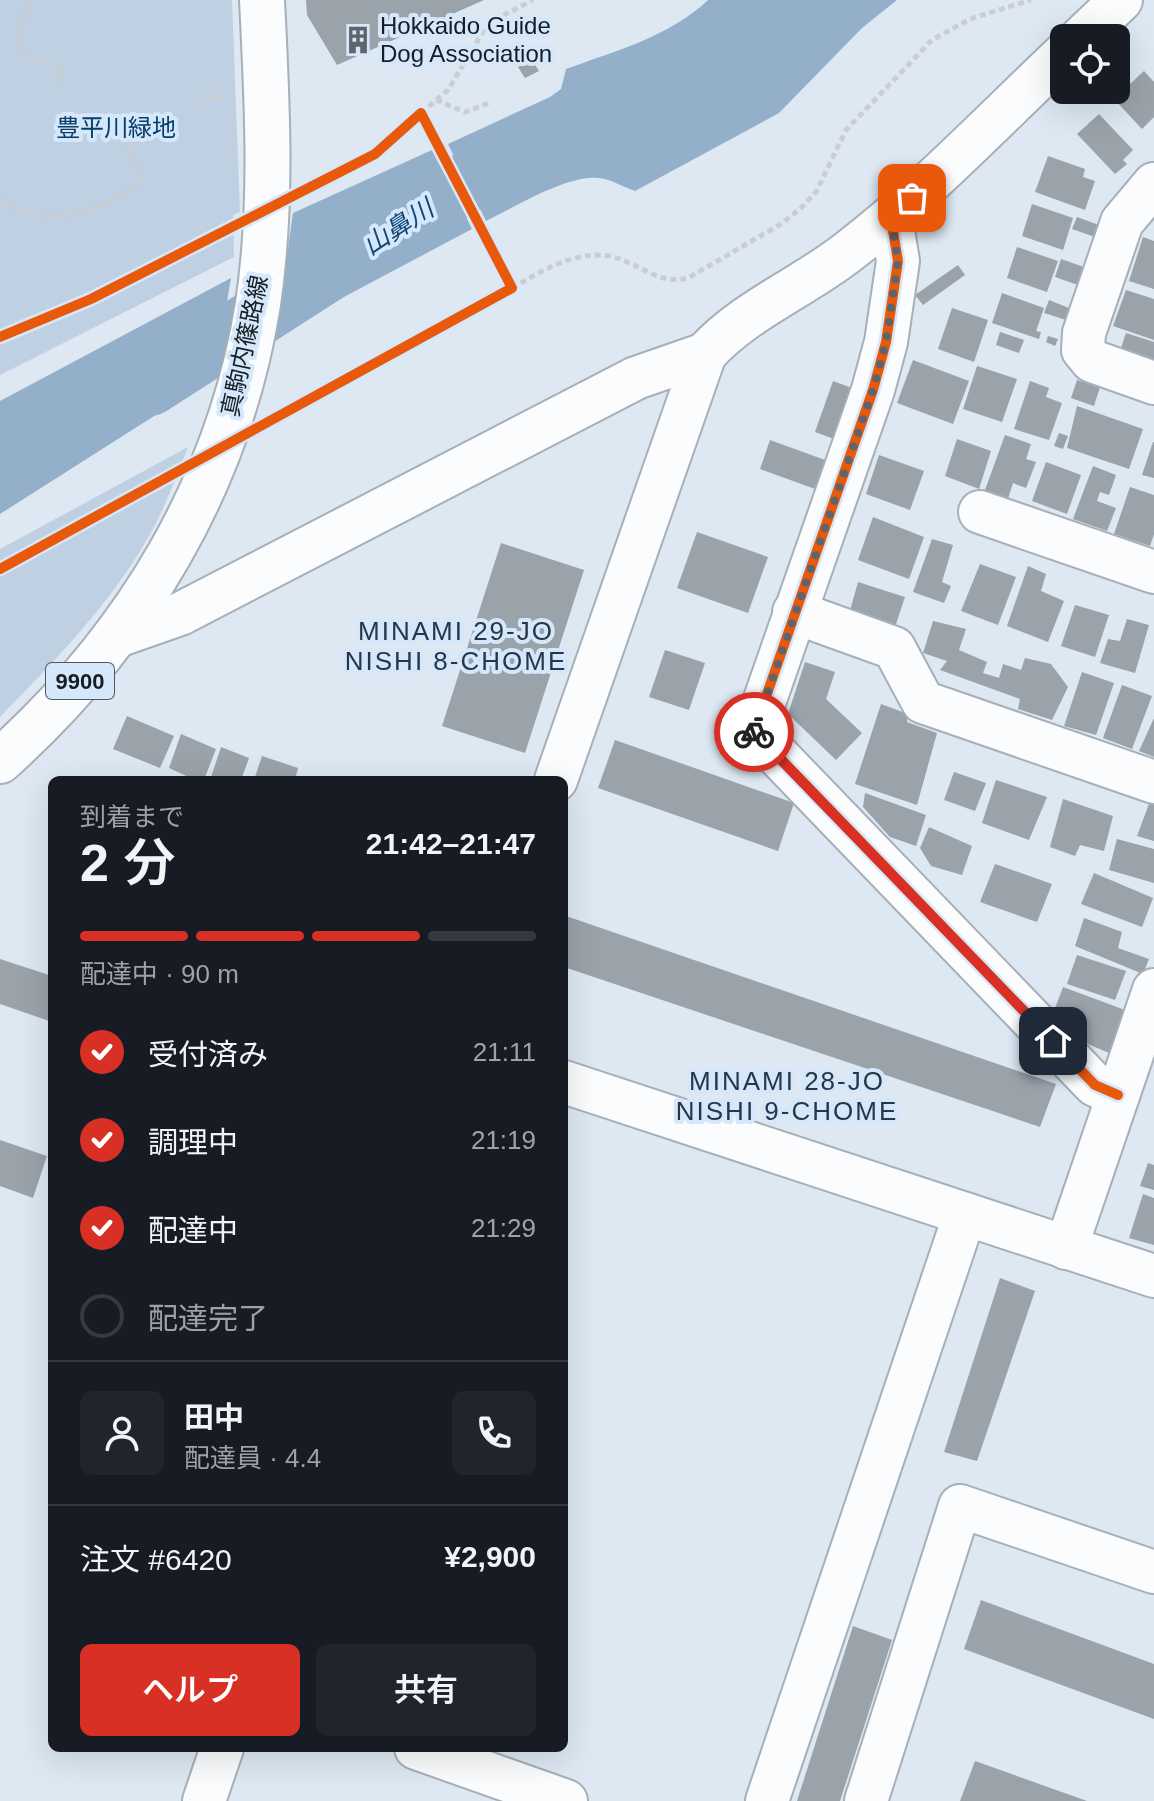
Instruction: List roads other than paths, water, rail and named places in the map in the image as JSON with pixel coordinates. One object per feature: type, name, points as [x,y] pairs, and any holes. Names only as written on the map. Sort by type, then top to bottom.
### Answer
[{"type":"main road","name":"真駒内篠路線","points":[[0,761],[65,697],[120,635],[188,521],[233,411],[258,304],[267,194],[262,0]]},
{"type":"street","points":[[1096,24],[1121,0]]},
{"type":"street","points":[[557,776],[705,354],[725,331],[845,255],[891,219],[1050,67]]},
{"type":"street","points":[[1149,196],[1122,222],[1084,333],[1083,350],[1092,361],[1154,383]]},
{"type":"street","points":[[891,219],[898,261],[886,342],[873,390],[754,731],[1095,1085],[1118,1095]]},
{"type":"street","points":[[120,635],[180,614],[636,378],[705,354]]},
{"type":"street","points":[[980,512],[1154,572]]},
{"type":"street","points":[[794,612],[894,648],[923,702],[1154,782]]},
{"type":"street","points":[[1066,1248],[1154,990]]},
{"type":"street","points":[[568,1083],[1154,1276]]},
{"type":"street","points":[[767,1801],[965,1214]]},
{"type":"street","points":[[866,1801],[960,1506],[1154,1572]]},
{"type":"street","points":[[204,1801],[221,1752]]},
{"type":"street","points":[[427,1752],[566,1801]]},
{"type":"water","points":[[708,0],[897,0],[862,28],[779,113],[635,191],[612,181],[586,178],[557,186],[486,221],[448,144],[550,97],[561,89],[566,69],[659,33],[693,13]]},
{"type":"water","points":[[432,150],[472,229],[276,333],[293,213]]},
{"type":"water","points":[[231,278],[214,378],[0,514],[0,401]]},
{"type":"waterway","name":"山鼻川","points":[[150,386],[489,168],[541,146]]},
{"type":"place","name":"Hokkaido Guide Dog Association","points":[[358,40]]},
{"type":"district","name":"MINAMI 29-JO NISHI 8-CHOME","points":[[456,646]]},
{"type":"district","name":"MINAMI 28-JO NISHI 9-CHOME","points":[[787,1096]]},
{"type":"park label","name":"豊平川緑地","points":[[116,128]]}]
